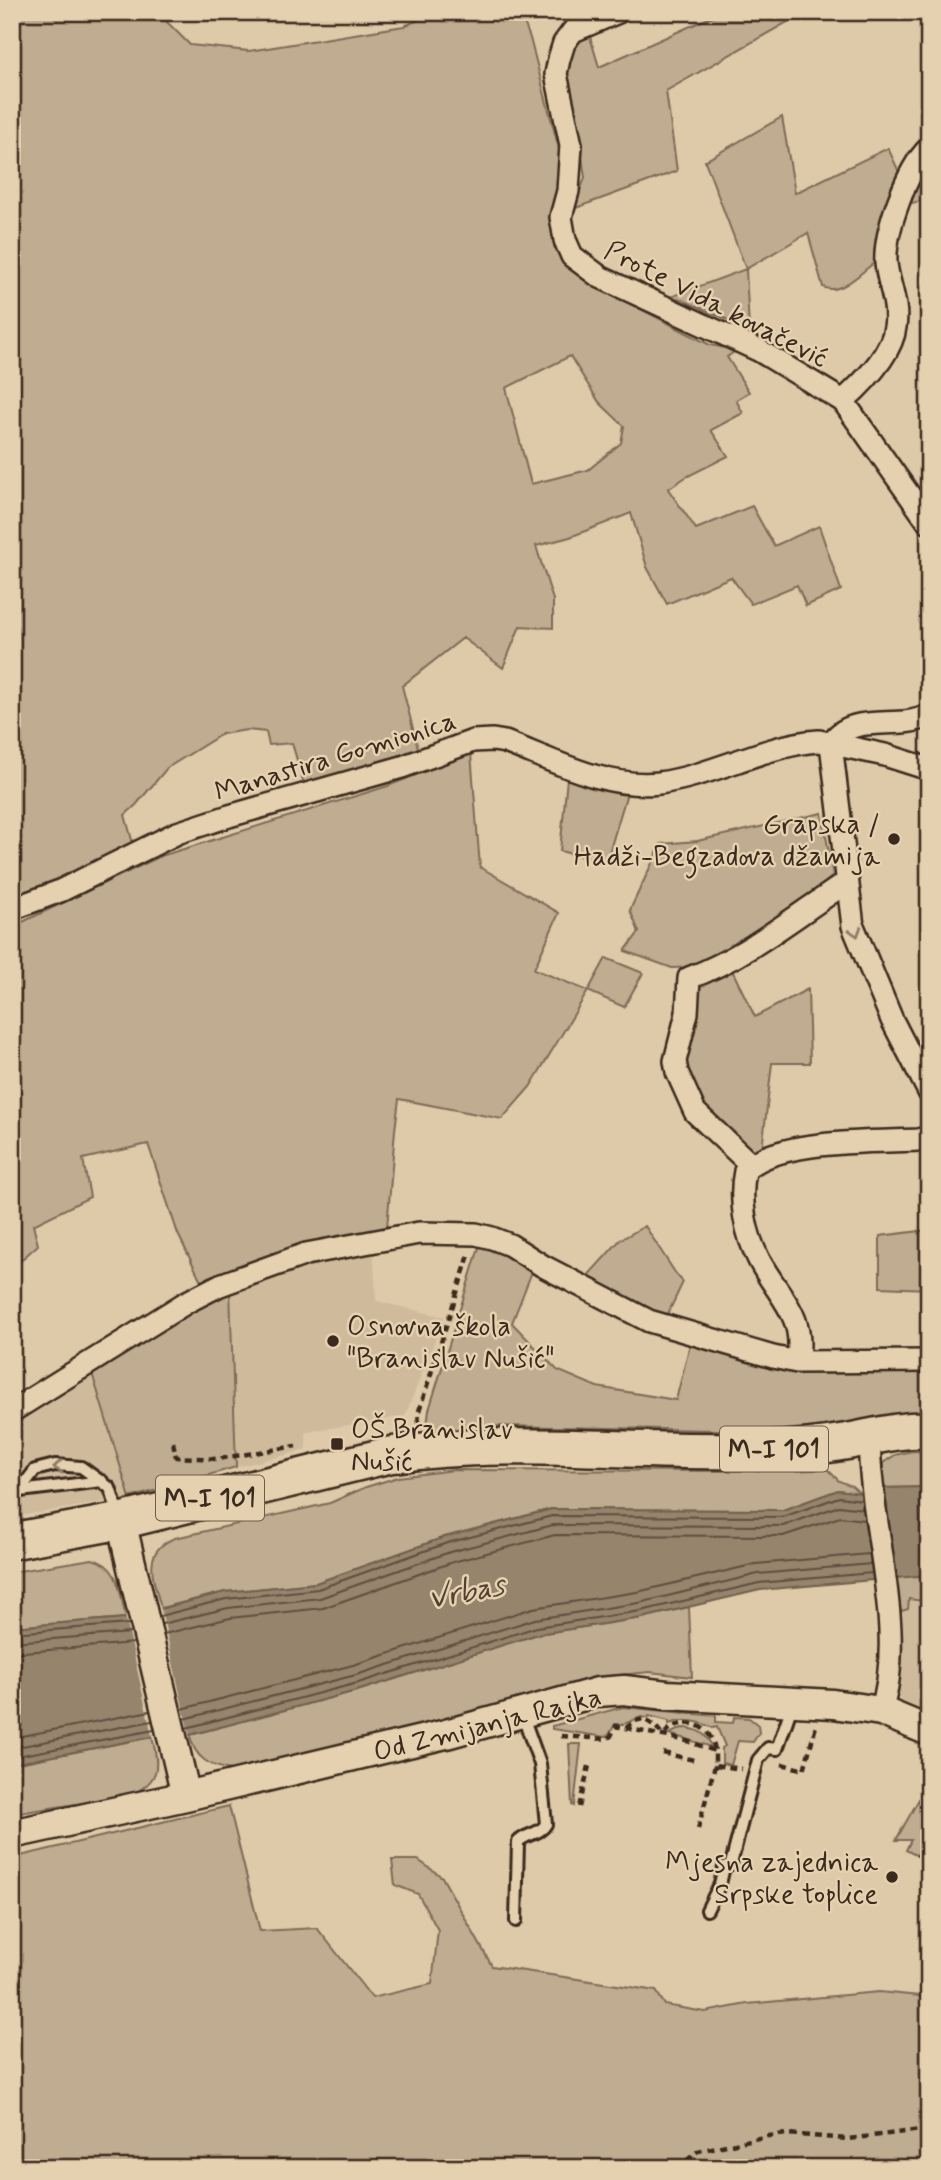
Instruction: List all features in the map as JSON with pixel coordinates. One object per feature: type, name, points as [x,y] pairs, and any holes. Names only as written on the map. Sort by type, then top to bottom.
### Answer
[{"type":"main road","name":"M-I 101","points":[[12,1541],[121,1521],[389,1455],[424,1450],[529,1446],[765,1450],[807,1447],[897,1432],[929,1430]]},
{"type":"street","name":"Prote Vida kovačević","points":[[618,12],[573,31],[559,58],[556,74],[571,145],[568,191],[561,217],[565,240],[572,256],[583,267],[600,277],[760,351],[843,401],[929,523]]},
{"type":"street","points":[[843,401],[871,373],[893,336],[895,302],[886,266],[886,254],[900,197],[910,173],[929,148]]},
{"type":"street","points":[[928,718],[858,725],[840,732],[831,744],[853,926],[905,1050],[929,1092]]},
{"type":"street","name":"Manastira Gomionica","points":[[12,909],[60,891],[177,834],[229,816],[402,767],[472,741],[505,742],[606,780],[633,783],[659,783],[798,743],[819,741],[885,755],[929,769]]},
{"type":"street","points":[[750,1164],[695,1112],[677,1072],[675,1061],[687,1013],[689,978],[711,970],[738,954],[847,882]]},
{"type":"street","points":[[797,1362],[800,1343],[798,1324],[751,1243],[744,1217],[745,1171],[750,1164],[760,1159],[803,1147],[838,1142],[918,1140],[929,1137]]},
{"type":"street","points":[[12,1411],[187,1301],[306,1254],[419,1233],[476,1234],[510,1245],[543,1266],[649,1321],[687,1334],[797,1362],[929,1361]]},
{"type":"street","points":[[870,1437],[872,1483],[888,1614],[889,1678],[881,1711]]},
{"type":"street","points":[[121,1521],[186,1796]]},
{"type":"street","name":"Od Zmijanja Rajka","points":[[12,1834],[446,1734],[598,1692],[624,1690],[667,1695],[793,1700],[881,1711],[929,1731]]},
{"type":"lane","points":[[16,1491],[33,1471],[55,1465],[81,1467],[102,1482],[114,1496],[121,1521]]},
{"type":"lane","points":[[16,1491],[102,1482]]},
{"type":"lane","points":[[707,1910],[720,1884],[724,1867],[731,1864],[754,1770],[764,1751],[772,1747],[777,1749],[793,1700]]},
{"type":"lane","points":[[516,1921],[517,1842],[525,1836],[540,1832],[546,1824],[540,1764],[526,1725],[532,1711]]},
{"type":"path","points":[[424,1450],[418,1414],[476,1234]]},
{"type":"path","points":[[173,1442],[176,1457],[217,1459],[302,1445]]},
{"type":"path","points":[[626,1728],[635,1721],[644,1719],[663,1735]]},
{"type":"path","points":[[774,1765],[804,1770],[818,1719]]},
{"type":"path","points":[[663,1735],[679,1724],[700,1727],[710,1734],[715,1751],[715,1765],[698,1829]]},
{"type":"path","points":[[561,1736],[606,1739],[611,1736],[616,1726],[663,1735],[715,1751]]},
{"type":"path","points":[[663,1753],[694,1760]]},
{"type":"path","points":[[715,1765],[754,1770]]},
{"type":"path","points":[[579,1807],[589,1766]]},
{"type":"path","points":[[918,1857],[929,1830]]},
{"type":"path","points":[[678,2168],[698,2151],[768,2136],[788,2134],[848,2139],[929,2129]]},
{"type":"shaded area","points":[[12,12],[160,12],[190,45],[249,51],[404,26],[438,12],[520,12],[530,38],[560,153],[554,247],[602,289],[710,345],[737,350],[727,357],[749,392],[736,400],[743,413],[711,430],[728,456],[668,489],[696,529],[752,506],[774,546],[819,526],[841,590],[806,606],[797,585],[751,604],[731,577],[667,604],[647,567],[631,513],[570,537],[536,546],[553,600],[553,628],[520,626],[503,668],[463,638],[402,686],[419,752],[304,784],[292,743],[269,745],[266,732],[247,730],[222,734],[167,768],[125,815],[134,847],[48,890],[12,900]],"holes":[[[570,356],[599,402],[624,426],[621,443],[588,470],[531,484],[506,388]]]},
{"type":"shaded area","points":[[722,12],[805,12],[666,91],[677,171],[573,209],[585,178],[579,135],[564,69],[573,42],[588,30],[599,67]]},
{"type":"shaded area","points":[[782,117],[795,193],[888,148],[900,174],[885,210],[874,263],[843,286],[829,289],[823,287],[808,233],[746,269],[705,161]]},
{"type":"shaded area","points":[[929,159],[929,199],[903,205]]},
{"type":"shaded area","points":[[746,269],[749,329],[673,296]]},
{"type":"shaded area","points":[[471,753],[480,867],[559,913],[534,969],[588,991],[530,1087],[502,1119],[399,1099],[387,1228],[328,1239],[273,1254],[203,1285],[178,1234],[148,1144],[83,1159],[90,1197],[33,1225],[38,1245],[12,1268],[12,927],[161,856],[388,786]]},
{"type":"shaded area","points":[[567,778],[602,789],[627,793],[606,863],[560,851]]},
{"type":"shaded area","points":[[822,813],[833,876],[816,890],[723,954],[699,967],[672,968],[625,951],[639,932],[630,910],[661,844],[697,841]]},
{"type":"shaded area","points":[[606,958],[643,973],[624,1007],[588,991]]},
{"type":"shaded area","points":[[731,968],[755,1017],[808,989],[810,1063],[772,1063],[762,1150],[751,1152],[701,1109],[685,1074],[682,1045],[694,987]]},
{"type":"shaded area","points":[[645,1226],[683,1282],[665,1320],[584,1280],[620,1240]]},
{"type":"shaded area","points":[[929,1230],[929,1289],[880,1287],[880,1236]]},
{"type":"shaded area","points":[[480,1244],[505,1252],[533,1269],[512,1323],[557,1370],[597,1387],[676,1400],[691,1340],[929,1368],[929,1415],[830,1428],[771,1431],[495,1426],[434,1434],[427,1426],[429,1410]]},
{"type":"shaded area","name":"Osnovna škola \"Branislav Nušić\"","points":[[373,1245],[376,1301],[444,1317],[405,1416],[306,1432],[306,1450],[236,1467],[230,1289],[268,1273]]},
{"type":"shaded area","points":[[230,1289],[236,1467],[130,1498],[92,1373],[185,1312]]},
{"type":"shaded area","points":[[92,1373],[130,1498],[12,1517],[12,1421]]},
{"type":"shaded area","points":[[912,1451],[929,1452],[929,1487],[882,1488],[883,1463],[895,1455]]},
{"type":"shaded area","points":[[825,1467],[839,1481],[852,1486],[861,1494],[838,1490],[783,1510],[551,1509],[445,1537],[316,1583],[225,1592],[161,1608],[153,1577],[153,1558],[157,1550],[175,1538],[330,1503],[398,1477],[454,1470],[787,1471]]},
{"type":"shaded area","points":[[92,1559],[108,1567],[113,1574],[120,1590],[126,1618],[12,1627],[12,1572]]},
{"type":"shaded area","points":[[929,1575],[929,1610],[922,1608],[923,1601],[909,1599],[908,1609],[899,1612],[894,1577]]},
{"type":"shaded area","points":[[909,1599],[924,1601],[922,1608],[929,1610],[929,1722],[904,1709],[899,1696],[891,1613]]},
{"type":"shaded area","points":[[689,1607],[692,1677],[650,1672],[599,1677],[411,1729],[232,1770],[204,1760],[192,1743],[190,1735],[360,1690],[538,1634],[642,1618]]},
{"type":"shaded area","points":[[623,1707],[716,1716],[716,1722],[733,1723],[734,1717],[749,1718],[758,1725],[759,1733],[753,1742],[738,1741],[731,1765],[722,1763],[722,1748],[725,1746],[717,1727],[697,1722],[680,1721],[669,1724],[669,1721],[649,1716],[641,1717],[624,1724],[615,1724],[605,1737],[552,1729],[552,1726]]},
{"type":"shaded area","points":[[682,1728],[700,1732],[712,1747],[669,1734]]},
{"type":"shaded area","points":[[152,1737],[156,1757],[155,1773],[152,1780],[138,1791],[127,1796],[12,1814],[12,1764]]},
{"type":"shaded area","points":[[569,1744],[581,1744],[574,1806],[572,1805]]},
{"type":"shaded area","points":[[929,1781],[929,1862],[906,1850],[911,1840],[896,1840]]},
{"type":"shaded area","points":[[229,1806],[260,1931],[317,1928],[372,1998],[432,1984],[438,1930],[418,1894],[395,1885],[392,1860],[418,1860],[442,1877],[492,1966],[656,1991],[665,2005],[705,2012],[747,2004],[879,1992],[929,1997],[929,2168],[12,2168],[12,1858]]},
{"type":"water","name":"Vrbas","points":[[929,1487],[929,1575],[760,1590],[642,1618],[538,1634],[360,1690],[190,1735],[152,1737],[12,1764],[12,1627],[126,1618],[225,1592],[316,1583],[445,1537],[552,1509],[783,1510],[838,1490],[861,1493],[882,1488]]},
{"type":"pier","points":[[160,1605],[190,1738],[153,1740],[125,1615]]},
{"type":"place","name":"Grapska / Hadži-Begzadova džamija","points":[[894,839]]},
{"type":"place","name":"Osnovna škola \"Branislav Nušić\"","points":[[333,1341]]},
{"type":"place","name":"OŠ Branislav Nušić","points":[[337,1444]]},
{"type":"place","name":"Mjesna zajednica Srpske toplice","points":[[892,1877]]}]
